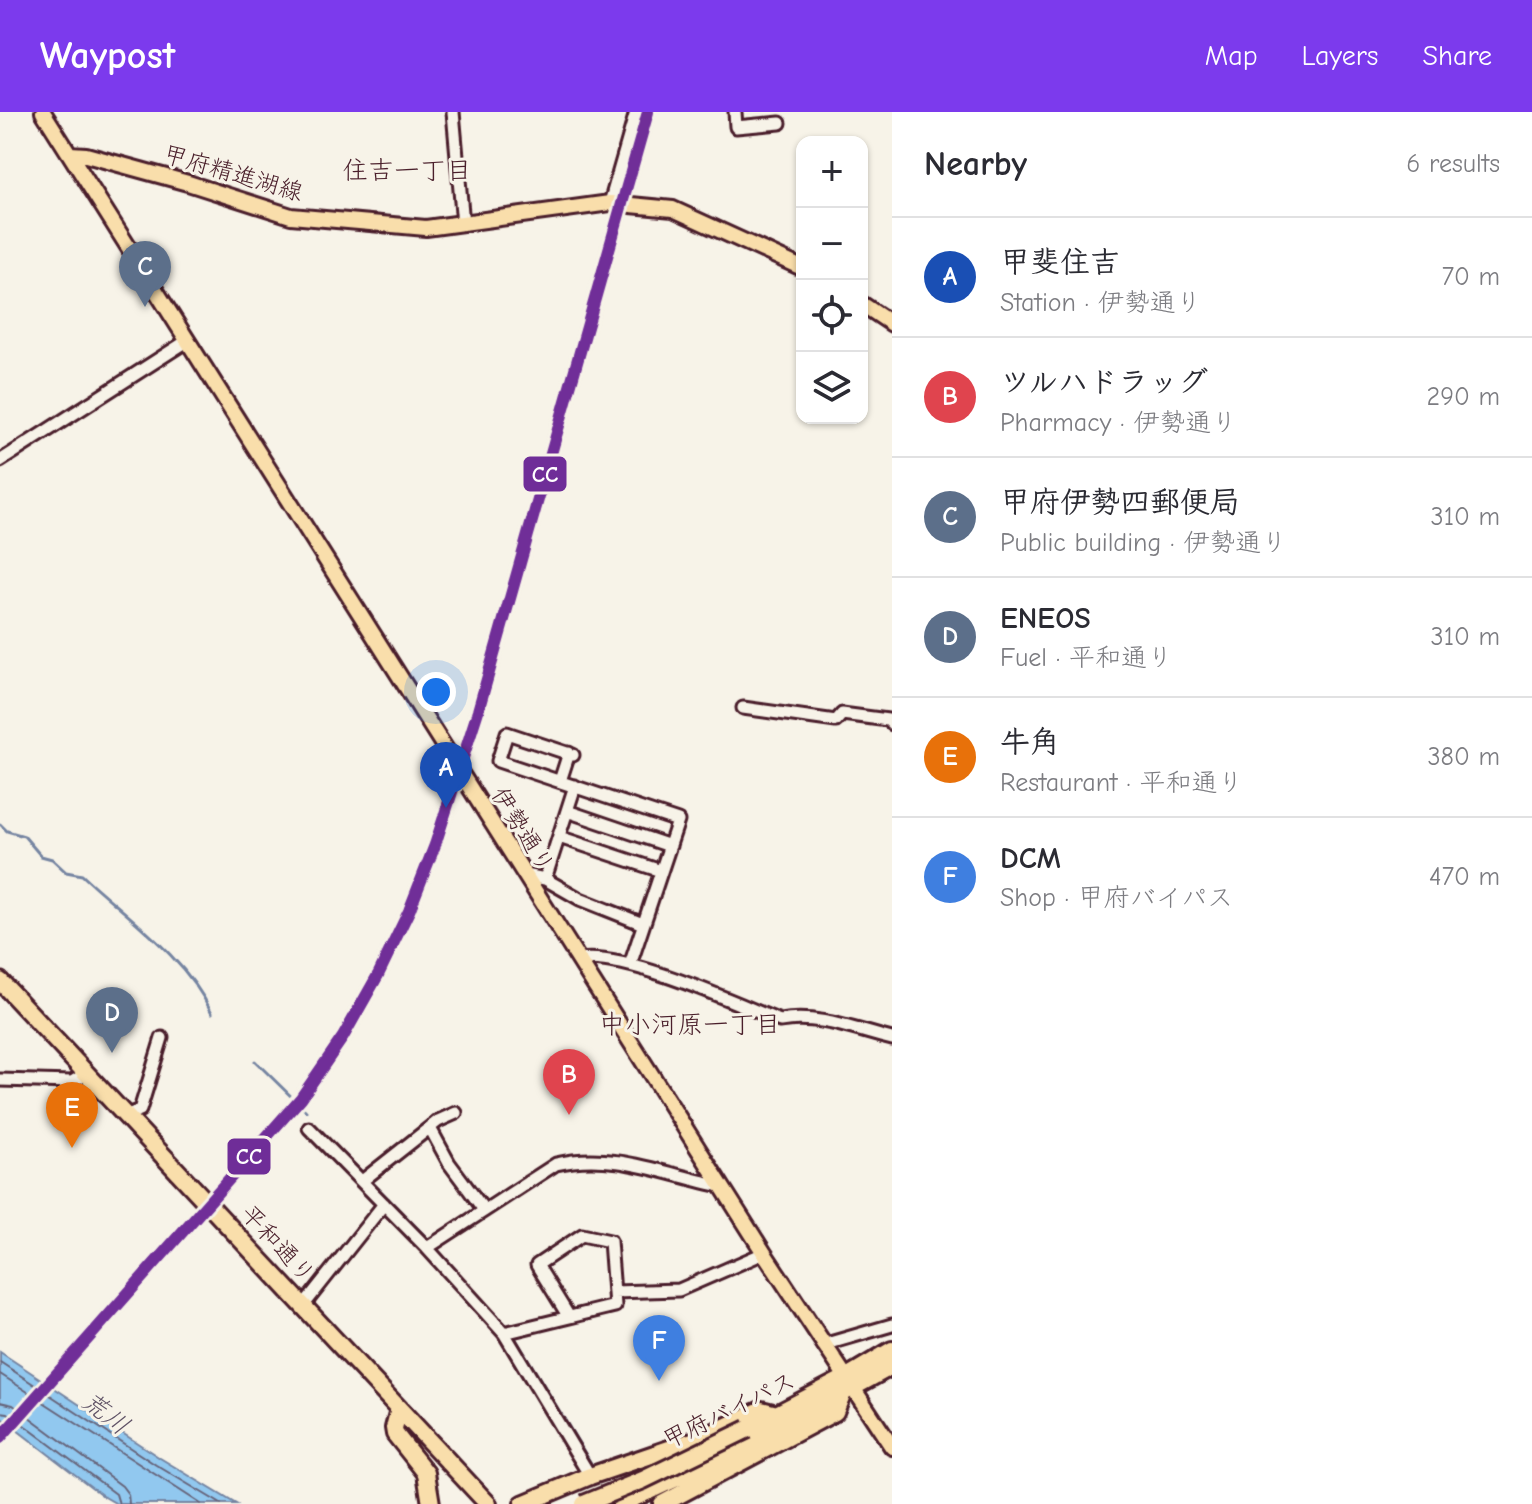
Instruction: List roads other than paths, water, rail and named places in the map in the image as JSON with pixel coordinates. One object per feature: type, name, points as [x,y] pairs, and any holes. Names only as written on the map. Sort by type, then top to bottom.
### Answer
[{"type":"highway","name":"平和通り","points":[[0,981],[488,1504]]},
{"type":"highway","name":"甲府バイパス","points":[[584,1504],[751,1436],[777,1414],[846,1388],[892,1350]]},
{"type":"highway","name":"甲府バイパス","points":[[621,1504],[892,1366]]},
{"type":"highway","points":[[662,1504],[835,1412],[846,1388]]},
{"type":"highway","points":[[399,1409],[395,1434],[426,1473],[431,1504]]},
{"type":"highway","points":[[523,1504],[590,1476],[674,1448],[761,1410],[777,1414]]},
{"type":"main road","name":"伊勢通り","points":[[43,112],[823,1345],[846,1388],[892,1447]]},
{"type":"main road","name":"甲府精進湖線","points":[[70,154],[86,155],[188,183],[291,216],[426,228],[610,203],[676,210],[796,265]]},
{"type":"main road","points":[[868,308],[892,324]]},
{"type":"street","points":[[453,112],[463,224]]},
{"type":"street","points":[[610,203],[636,112]]},
{"type":"street","points":[[735,112],[736,127],[780,123]]},
{"type":"street","points":[[0,461],[187,341]]},
{"type":"street","points":[[743,708],[836,721],[842,714],[888,720],[892,724]]},
{"type":"street","points":[[560,781],[571,754],[507,733],[498,761],[678,821],[630,965]]},
{"type":"street","points":[[545,879],[575,786]]},
{"type":"street","points":[[567,811],[670,846]]},
{"type":"street","points":[[559,837],[661,871]]},
{"type":"street","points":[[525,875],[545,879],[580,899],[643,924]]},
{"type":"street","points":[[580,960],[595,957],[630,965],[780,1021],[799,1018],[827,1021],[892,1039]]},
{"type":"street","points":[[125,1116],[140,1110],[162,1038]]},
{"type":"street","points":[[0,1080],[72,1082],[85,1074]]},
{"type":"street","points":[[362,1181],[438,1121],[456,1113]]},
{"type":"street","points":[[309,1128],[427,1248],[504,1333],[590,1476]]},
{"type":"street","points":[[430,1128],[449,1163],[484,1210]]},
{"type":"street","points":[[427,1248],[556,1164],[579,1158],[667,1170],[721,1186]]},
{"type":"street","points":[[303,1306],[384,1204]]},
{"type":"street","points":[[504,1333],[615,1306],[610,1241],[582,1235],[537,1265],[569,1317]]},
{"type":"street","points":[[614,1292],[679,1290],[764,1253]]},
{"type":"street","points":[[823,1345],[892,1325]]},
{"type":"water","points":[[0,1352],[160,1458],[236,1504],[117,1504],[103,1496],[0,1417]]},
{"type":"waterway","points":[[0,824],[7,831],[24,836],[41,856],[52,859],[66,872],[82,875],[136,922],[187,973],[212,1013]]},
{"type":"waterway","points":[[255,1061],[306,1111]]},
{"type":"waterway","points":[[312,1122],[330,1140]]},
{"type":"waterway","points":[[345,1155],[364,1174]]},
{"type":"waterway","points":[[370,1180],[429,1240]]},
{"type":"waterway","points":[[434,1246],[506,1327]]},
{"type":"waterway","points":[[514,1336],[595,1470]]},
{"type":"tunnel","points":[[590,1476],[609,1504]]},
{"type":"place","name":"甲府伊勢四郵便局","points":[[145,307]]},
{"type":"place","name":"甲斐住吉","points":[[446,808]]},
{"type":"place","name":"ENEOS","points":[[112,1053]]},
{"type":"place","name":"ツルハドラッグ","points":[[569,1115]]},
{"type":"place","name":"牛角","points":[[72,1148]]},
{"type":"place","name":"DCM","points":[[659,1381]]},
{"type":"district","name":"住吉一丁目","points":[[407,170]]},
{"type":"district","name":"中小河原一丁目","points":[[690,1024]]},
{"type":"water label","name":"荒川","points":[[106,1413]]}]
